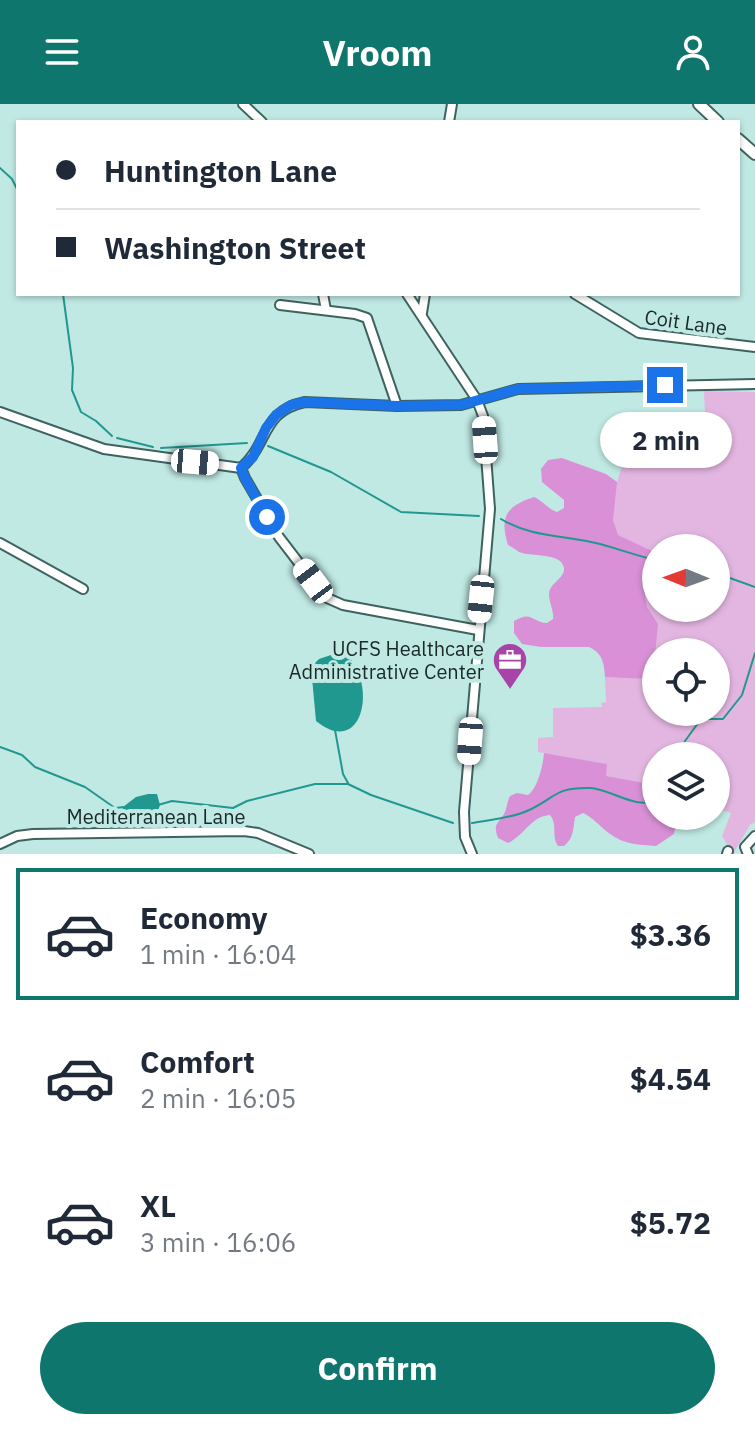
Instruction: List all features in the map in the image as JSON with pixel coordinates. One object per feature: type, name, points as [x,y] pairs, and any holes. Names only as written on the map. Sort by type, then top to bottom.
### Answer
[{"type":"main road","points":[[699,104],[716,120]]},
{"type":"main road","points":[[740,141],[755,154]]},
{"type":"street","points":[[243,104],[260,120]]},
{"type":"street","points":[[323,296],[326,310]]},
{"type":"street","points":[[409,296],[477,400],[483,416],[490,509],[464,812],[465,837],[472,854]]},
{"type":"street","points":[[422,313],[425,296]]},
{"type":"street","name":"Coit Lane","points":[[578,296],[642,334],[755,347]]},
{"type":"street","points":[[280,305],[367,318],[397,406]]},
{"type":"street","points":[[241,468],[253,457],[266,428],[276,415],[291,405],[320,401],[397,406],[461,405],[518,389],[755,384]]},
{"type":"street","points":[[0,412],[104,449],[241,468]]},
{"type":"street","points":[[241,468],[279,537],[325,597],[343,605],[478,630]]},
{"type":"street","points":[[0,543],[83,589]]},
{"type":"street","name":"Mediterranean Lane","points":[[0,844],[17,836],[33,834],[244,831],[258,833],[309,854]]},
{"type":"street","points":[[748,854],[745,847],[755,836]]},
{"type":"shaded area","points":[[704,391],[755,392],[755,822],[750,825],[733,854],[722,836],[724,830],[730,830],[730,742],[642,742],[642,783],[605,776],[606,764],[538,752],[538,738],[553,737],[553,708],[602,707],[601,703],[606,702],[605,677],[642,678],[642,726],[730,726],[730,638],[647,638],[646,622],[730,622],[730,534],[642,534],[642,564],[622,556],[585,480],[617,482],[625,457],[675,428],[706,440]]},
{"type":"shaded area","points":[[562,458],[606,474],[617,482],[613,520],[618,535],[642,546],[642,622],[658,624],[657,638],[642,638],[642,679],[605,677],[600,656],[589,647],[522,644],[514,633],[514,621],[520,618],[529,617],[547,623],[553,619],[549,594],[564,572],[558,559],[519,552],[508,545],[505,535],[505,519],[517,504],[534,497],[557,512],[564,508],[564,500],[542,482],[541,469],[548,460]]},
{"type":"shaded area","points":[[544,753],[607,764],[606,776],[642,782],[642,830],[675,830],[674,834],[656,846],[632,843],[615,837],[583,813],[575,817],[571,836],[564,846],[558,846],[556,842],[550,815],[533,822],[508,843],[498,838],[496,825],[505,812],[510,796],[532,792]]},
{"type":"water","points":[[343,651],[354,664],[361,680],[363,696],[361,712],[355,724],[346,731],[332,730],[316,721],[311,667],[319,659]]},
{"type":"water","points":[[157,794],[160,805],[154,822],[122,814],[123,807],[136,797]]},
{"type":"waterway","points":[[0,168],[16,187]]},
{"type":"waterway","points":[[63,296],[73,368],[72,390],[81,412],[112,436]]},
{"type":"waterway","points":[[117,438],[153,447]]},
{"type":"waterway","points":[[161,448],[247,443]]},
{"type":"waterway","points":[[268,446],[331,472],[401,512],[479,516]]},
{"type":"waterway","points":[[501,519],[525,530],[587,541],[642,556]]},
{"type":"waterway","points":[[730,578],[755,587]]},
{"type":"waterway","points":[[685,742],[701,719],[723,719],[742,695],[755,653]]},
{"type":"waterway","points":[[335,730],[343,774],[348,783]]},
{"type":"waterway","points":[[0,747],[22,755],[35,767],[85,787],[115,808],[124,807]]},
{"type":"waterway","points":[[158,805],[172,801],[233,808],[247,801],[315,784],[348,784],[453,823]]},
{"type":"waterway","points":[[472,823],[521,813],[569,789],[598,789],[642,802]]},
{"type":"place","name":"UCFS Healthcare Administrative Center","points":[[510,691]]},
{"type":"route","points":[[267,517],[241,468],[253,457],[266,428],[276,415],[291,405],[320,401],[397,406],[461,405],[518,389],[665,385]]}]
